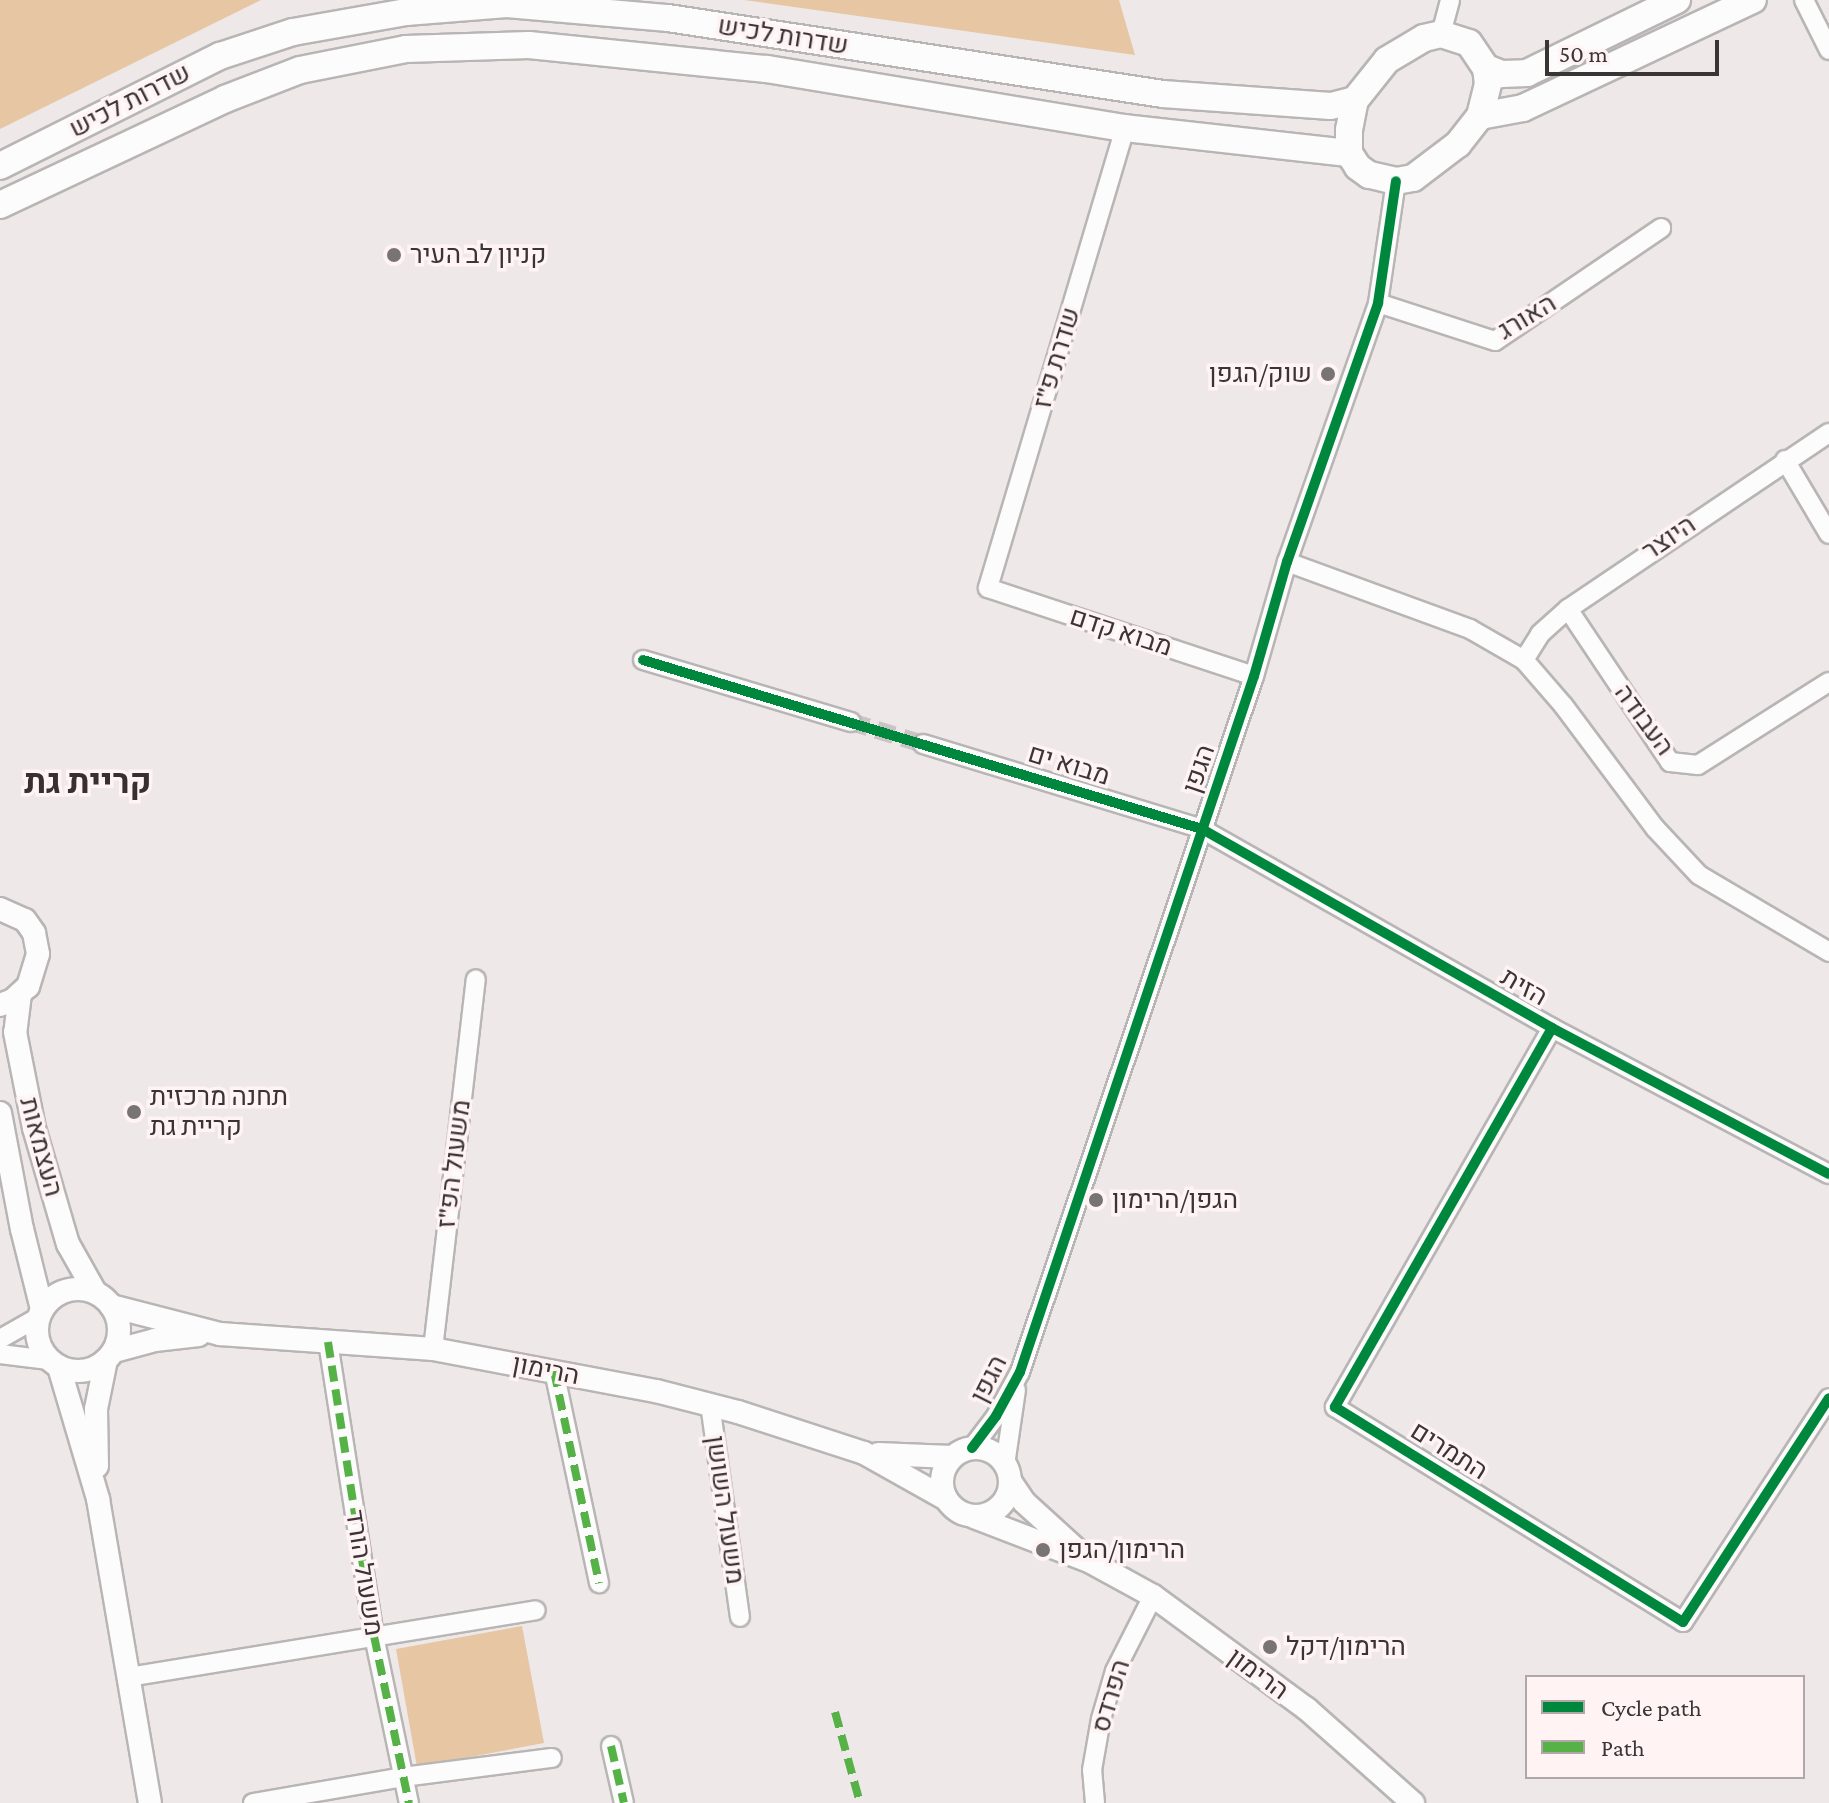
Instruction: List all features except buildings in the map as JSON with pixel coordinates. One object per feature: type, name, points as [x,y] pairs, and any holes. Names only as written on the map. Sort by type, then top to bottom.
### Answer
[{"type":"main road","points":[[1486,68],[1502,74],[1527,73],[1677,0]]},
{"type":"main road","points":[[1480,116],[1523,108],[1753,0]]},
{"type":"main road","name":"שדרות לכיש","points":[[0,166],[220,56],[293,32],[406,12],[507,4],[668,18],[1163,94],[1331,106],[1355,100]]},
{"type":"main road","points":[[1441,34],[1469,43],[1486,68],[1488,84],[1480,116],[1443,157],[1413,178],[1396,181],[1369,175],[1358,167],[1349,153],[1349,130],[1355,100],[1387,60],[1424,38],[1441,34]]},
{"type":"main road","name":"שדרות לכיש","points":[[0,205],[225,99],[300,70],[406,49],[529,45],[767,69],[1125,128],[1349,153]]},
{"type":"street","points":[[1441,34],[1450,0]]},
{"type":"street","points":[[1804,0],[1829,50]]},
{"type":"street","name":"שדרת פ\"ז","points":[[988,588],[1125,128]]},
{"type":"street","name":"הגפן","points":[[962,1452],[996,1416],[1020,1372],[1254,676],[1287,562],[1378,303],[1396,181]]},
{"type":"street","name":"האורג","points":[[1378,303],[1495,341],[1661,228]]},
{"type":"street","name":"היוצר","points":[[1524,660],[1540,634],[1568,609],[1829,433]]},
{"type":"street","points":[[1785,460],[1829,534]]},
{"type":"street","points":[[1287,562],[1470,629],[1524,660],[1563,705],[1655,828],[1699,875],[1829,952]]},
{"type":"street","name":"מבוא קדם","points":[[988,588],[1254,676]]},
{"type":"street","name":"העבודה","points":[[1568,609],[1670,762],[1698,765],[1829,682]]},
{"type":"street","points":[[643,660],[851,722]]},
{"type":"street","name":"מבוא ים","points":[[923,744],[1202,829]]},
{"type":"street","name":"הזית","points":[[1202,829],[1552,1028],[1829,1174]]},
{"type":"street","name":"העצמאות","points":[[0,908],[25,920],[37,943],[35,971],[20,994],[15,1032],[34,1128],[68,1244],[103,1299]]},
{"type":"street","name":"משעול הפ\"ז","points":[[433,1349],[476,979]]},
{"type":"street","points":[[0,1005],[20,994]]},
{"type":"street","name":"התמרים","points":[[1552,1028],[1335,1407],[1683,1622],[1829,1398]]},
{"type":"street","name":"העצמאות","points":[[0,1113],[40,1314]]},
{"type":"street","points":[[0,1339],[40,1314],[49,1300],[71,1289],[103,1299],[119,1328],[96,1409],[98,1499]]},
{"type":"street","name":"הרימון","points":[[103,1299],[220,1334]]},
{"type":"street","points":[[40,1314],[37,1341],[54,1364],[98,1499],[150,1803]]},
{"type":"street","name":"הרימון","points":[[110,1356],[155,1340],[220,1334],[433,1349],[710,1404],[864,1453],[946,1499]]},
{"type":"street","name":"משעול הורד","points":[[328,1342],[374,1636],[409,1803]]},
{"type":"street","points":[[0,1354],[83,1371],[110,1356]]},
{"type":"street","points":[[554,1371],[599,1583]]},
{"type":"street","name":"הגפן","points":[[1008,1473],[1020,1372]]},
{"type":"street","name":"משעול השושן","points":[[710,1404],[740,1617]]},
{"type":"street","points":[[962,1452],[994,1453],[1008,1473],[1007,1497],[991,1513],[974,1517],[958,1512],[946,1499],[942,1477],[962,1452]]},
{"type":"street","name":"הרימון","points":[[864,1453],[962,1452]]},
{"type":"street","name":"הרימון","points":[[1008,1473],[1024,1502],[1091,1562]]},
{"type":"street","name":"הרימון","points":[[974,1517],[1091,1562],[1153,1596],[1307,1709],[1413,1803]]},
{"type":"street","name":"הפרדס","points":[[1095,1803],[1092,1770],[1101,1719],[1115,1671],[1153,1596]]},
{"type":"street","points":[[129,1677],[536,1610]]},
{"type":"street","points":[[611,1746],[624,1803]]},
{"type":"street","points":[[253,1803],[403,1777],[552,1758]]},
{"type":"shaded area","points":[[0,0],[261,0],[0,129]]},
{"type":"shaded area","points":[[744,0],[1119,0],[1135,55]]},
{"type":"shaded area","points":[[522,1626],[544,1743],[417,1767],[396,1649]]},
{"type":"tunnel","points":[[851,722],[923,744]]},
{"type":"marked path","points":[[328,1342],[374,1636],[409,1803]]},
{"type":"marked path","points":[[554,1371],[599,1583]]},
{"type":"marked path","points":[[835,1712],[860,1803]]},
{"type":"marked path","points":[[611,1746],[624,1803]]},
{"type":"cycle path","points":[[972,1448],[996,1416],[1020,1372],[1254,676],[1287,562],[1378,303],[1396,181]]},
{"type":"cycle path","points":[[643,660],[1202,829],[1552,1028],[1829,1174]]},
{"type":"cycle path","points":[[1552,1028],[1335,1407],[1683,1622],[1829,1398]]},
{"type":"place","name":"קניון לב העיר","points":[[394,255]]},
{"type":"place","name":"שוק/הגפן","points":[[1328,374]]},
{"type":"place","name":"תחנה מרכזית קריית גת","points":[[134,1112]]},
{"type":"place","name":"הגפן/הרימון","points":[[1096,1200]]},
{"type":"place","name":"הרימון/הגפן","points":[[1043,1550]]},
{"type":"place","name":"הרימון/דקל","points":[[1270,1647]]},
{"type":"district","name":"קריית גת","points":[[88,782]]}]
